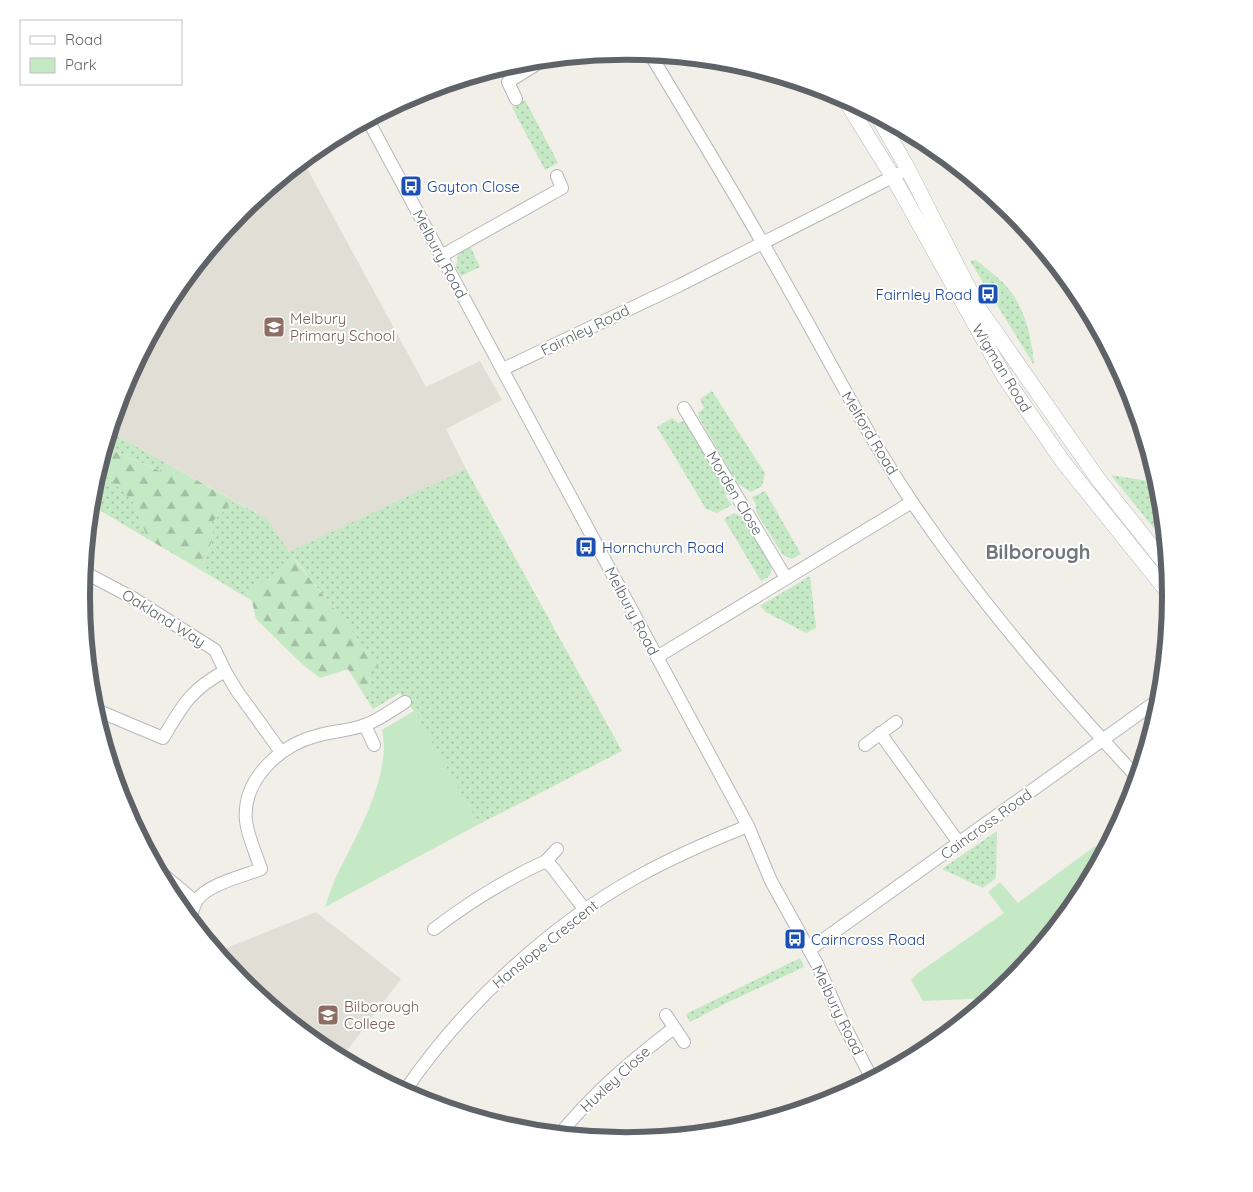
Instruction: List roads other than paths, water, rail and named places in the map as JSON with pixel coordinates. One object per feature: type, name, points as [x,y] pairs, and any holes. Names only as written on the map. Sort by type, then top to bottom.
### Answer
[{"type":"street","name":"Melford Road","points":[[654,61],[762,242],[863,424],[912,502],[996,616],[1054,687],[1133,772]]},
{"type":"street","points":[[516,99],[508,82],[529,69]]},
{"type":"street","name":"Wigman Road","points":[[853,110],[893,177],[1005,378],[1064,463],[1162,584]]},
{"type":"street","name":"Melbury Road","points":[[371,125],[748,826],[771,881],[809,950],[869,1074]]},
{"type":"street","name":"Wigman Road","points":[[883,126],[908,169],[980,310],[1098,479],[1161,558]]},
{"type":"street","name":"Fairnley Road","points":[[503,369],[680,285],[908,169]]},
{"type":"street","points":[[441,256],[562,188],[557,176]]},
{"type":"street","name":"Morden Close","points":[[684,408],[786,578]]},
{"type":"street","points":[[657,657],[912,502]]},
{"type":"street","name":"Oakland Way","points":[[91,576],[133,598],[215,650],[237,691],[281,752]]},
{"type":"street","points":[[105,716],[163,738],[186,701],[196,690],[225,671]]},
{"type":"street","points":[[193,911],[196,902],[205,892],[261,869],[247,828],[246,808],[258,777],[271,760],[298,742],[314,736],[365,725],[404,702]]},
{"type":"street","name":"Caincross Road","points":[[809,950],[1151,705]]},
{"type":"street","points":[[865,744],[896,722]]},
{"type":"street","points":[[365,725],[374,745]]},
{"type":"street","points":[[880,733],[959,843]]},
{"type":"street","name":"Hanslope Crescent","points":[[408,1086],[448,1033],[482,996],[543,942],[585,910],[637,877],[686,852],[748,826]]},
{"type":"street","points":[[434,929],[470,904],[529,868],[546,861],[557,849]]},
{"type":"street","points":[[546,861],[554,868],[585,910]]},
{"type":"street","points":[[175,884],[196,902]]},
{"type":"street","points":[[666,1015],[684,1042]]},
{"type":"street","name":"Huxley Close","points":[[565,1128],[606,1083],[674,1028]]},
{"type":"place","name":"Gayton Close","points":[[411,186]]},
{"type":"place","name":"Fairnley Road","points":[[988,294]]},
{"type":"place","name":"Melbury Primary School","points":[[274,327]]},
{"type":"place","name":"Hornchurch Road","points":[[586,547]]},
{"type":"place","name":"Cairncross Road","points":[[795,939]]},
{"type":"place","name":"Bilborough College","points":[[328,1015]]},
{"type":"district","name":"Bilborough","points":[[1038,551]]}]
